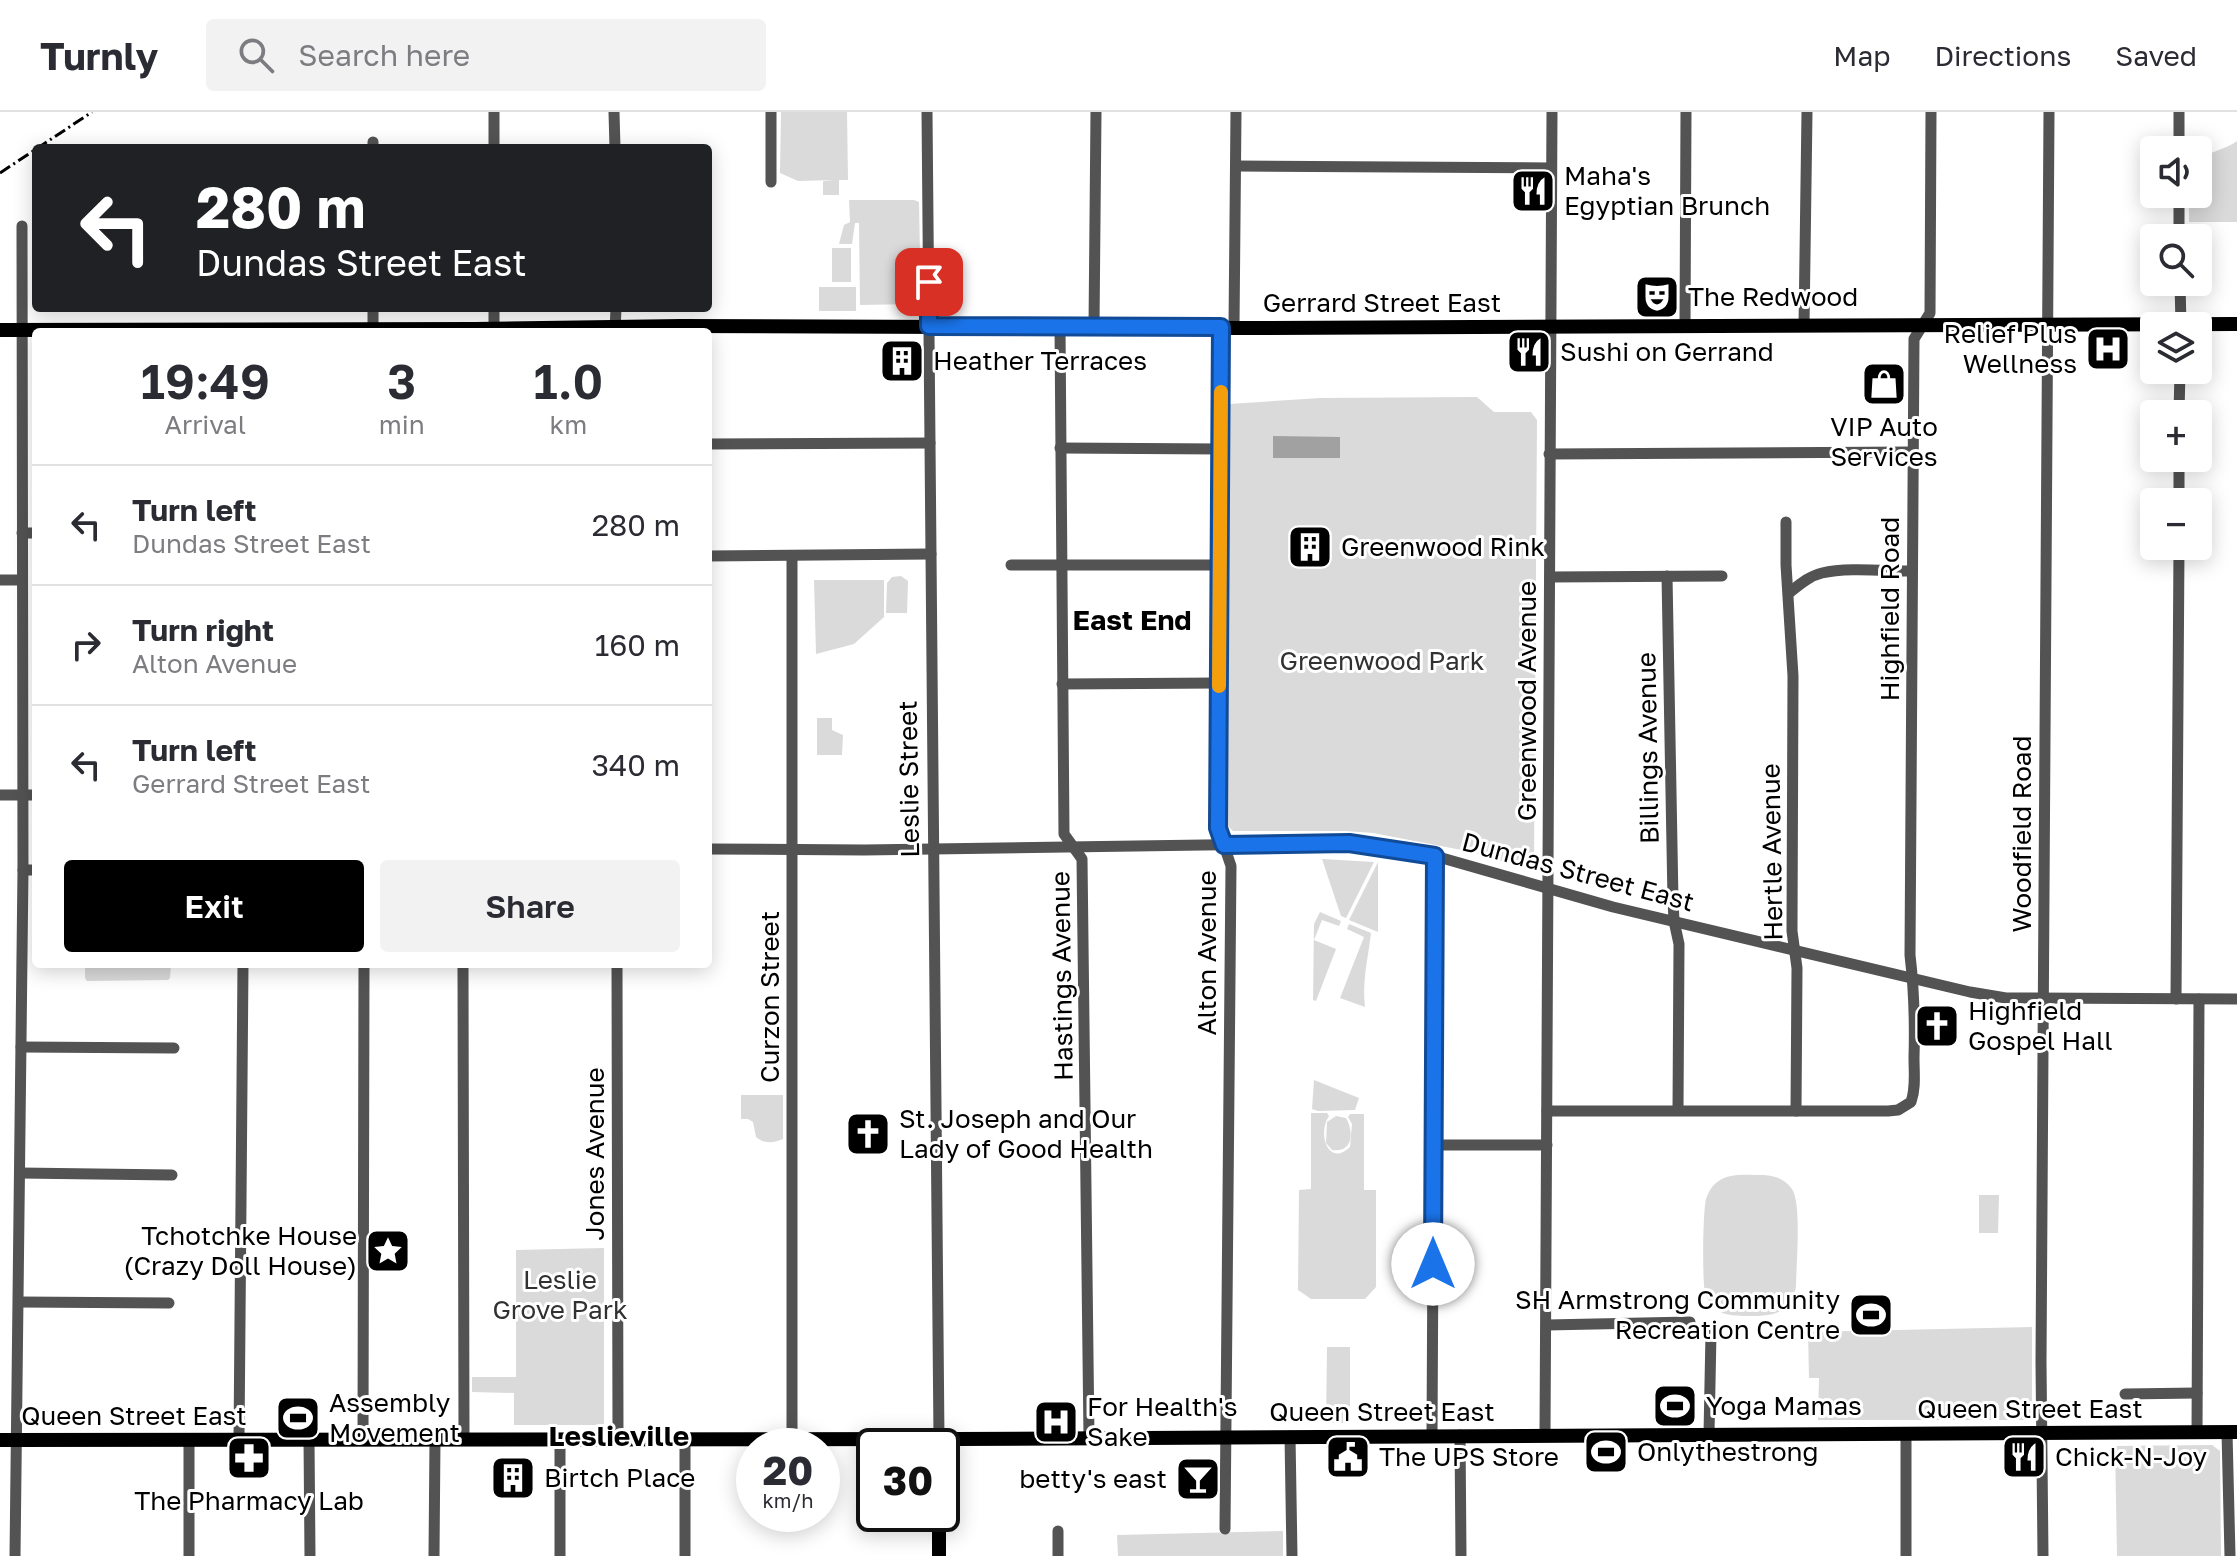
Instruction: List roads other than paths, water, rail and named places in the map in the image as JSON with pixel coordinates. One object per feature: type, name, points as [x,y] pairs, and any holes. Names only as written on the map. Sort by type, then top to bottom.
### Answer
[{"type":"main road","name":"Gerrard Street East","points":[[2212,324],[2237,324]]},
{"type":"main road","name":"Gerrard Street East","points":[[712,329],[2140,325]]},
{"type":"main road","name":"Gerrard Street East","points":[[0,330],[32,330]]},
{"type":"main road","name":"Queen Street East","points":[[960,1441],[1545,1434],[2232,1432]]},
{"type":"main road","name":"Queen Street East","points":[[0,1440],[736,1440]]},
{"type":"main road","points":[[939,1532],[939,1556]]},
{"type":"street","points":[[494,112],[494,144]]},
{"type":"street","points":[[614,112],[615,144]]},
{"type":"street","points":[[771,112],[771,182]]},
{"type":"street","name":"Leslie Street","points":[[927,112],[939,1428]]},
{"type":"street","points":[[1094,327],[1096,112]]},
{"type":"street","name":"Alton Avenue","points":[[1225,1529],[1231,866],[1218,828],[1219,565],[1236,112]]},
{"type":"street","name":"Greenwood Avenue","points":[[1545,1434],[1552,112]]},
{"type":"street","points":[[1685,326],[1686,112]]},
{"type":"street","points":[[1804,326],[1807,112]]},
{"type":"street","name":"Highfield Road","points":[[1796,1111],[1888,1111],[1906,1107],[1914,1094],[1910,955],[1912,452],[1914,339],[1930,313],[1931,112]]},
{"type":"street","name":"Woodfield Road","points":[[2043,1556],[2041,1433],[2049,112]]},
{"type":"street","points":[[2179,112],[2179,136]]},
{"type":"street","points":[[1236,166],[1551,168]]},
{"type":"street","points":[[15,1556],[23,870],[22,226]]},
{"type":"street","name":"Hastings Avenue","points":[[1060,327],[1064,834],[1083,862],[1089,1438]]},
{"type":"street","points":[[712,444],[930,443]]},
{"type":"street","points":[[1060,448],[1221,449]]},
{"type":"street","points":[[1549,454],[1912,452]]},
{"type":"street","name":"Hertle Avenue","points":[[1786,522],[1793,676],[1792,931],[1797,968],[1796,1111]]},
{"type":"street","points":[[22,533],[32,533]]},
{"type":"street","points":[[712,556],[931,554]]},
{"type":"street","name":"Curzon Street","points":[[792,556],[792,1428]]},
{"type":"street","points":[[2176,999],[2179,560]]},
{"type":"street","points":[[1011,565],[1219,565]]},
{"type":"street","points":[[1789,593],[1819,573],[1912,571]]},
{"type":"street","name":"Billings Avenue","points":[[1667,576],[1674,921],[1679,944],[1678,1110]]},
{"type":"street","points":[[1550,577],[1722,576]]},
{"type":"street","points":[[0,580],[22,580]]},
{"type":"street","points":[[22,667],[32,667]]},
{"type":"street","points":[[1062,684],[1219,683]]},
{"type":"street","points":[[0,795],[32,795]]},
{"type":"street","name":"Dundas Street East","points":[[712,849],[1349,843],[1435,856],[1674,921],[2006,998],[2237,999]]},
{"type":"street","points":[[1432,1435],[1435,856]]},
{"type":"street","points":[[23,870],[32,870]]},
{"type":"street","points":[[239,1439],[243,968]]},
{"type":"street","points":[[363,1439],[364,968]]},
{"type":"street","points":[[463,968],[464,1440]]},
{"type":"street","name":"Jones Avenue","points":[[617,968],[618,1439]]},
{"type":"street","points":[[2197,1433],[2199,999]]},
{"type":"street","points":[[21,1047],[174,1048]]},
{"type":"street","points":[[1547,1111],[1796,1111]]},
{"type":"street","points":[[1433,1145],[1547,1145]]},
{"type":"street","points":[[20,1173],[172,1175]]},
{"type":"street","points":[[19,1302],[169,1303]]},
{"type":"street","points":[[1547,1325],[1690,1322]]},
{"type":"street","points":[[1709,1434],[1711,1333]]},
{"type":"street","points":[[2125,1394],[2197,1393]]},
{"type":"street","points":[[2230,1556],[2232,1432]]},
{"type":"street","points":[[1906,1434],[1906,1556]]},
{"type":"street","points":[[1460,1435],[1461,1556]]},
{"type":"street","points":[[1290,1436],[1292,1556]]},
{"type":"street","points":[[189,1439],[189,1556]]},
{"type":"street","points":[[309,1439],[310,1556]]},
{"type":"street","points":[[560,1439],[560,1556]]},
{"type":"street","points":[[434,1556],[435,1440]]},
{"type":"street","points":[[685,1440],[685,1556]]},
{"type":"street","points":[[1058,1531],[1058,1556]]},
{"type":"tram line","points":[[0,327],[2237,321]]},
{"type":"tram line","points":[[0,1437],[839,1438],[2237,1430]]},
{"type":"tram line","points":[[960,1443],[967,1441]]},
{"type":"tram line","points":[[941,1532],[942,1556]]},
{"type":"railway","points":[[44,144],[92,112]]},
{"type":"railway","points":[[0,173],[32,152]]},
{"type":"place","name":"Maha's Egyptian Brunch","points":[[1533,191]]},
{"type":"place","name":"The Redwood","points":[[1657,297]]},
{"type":"place","name":"Relief Plus Wellness","points":[[2108,349]]},
{"type":"place","name":"Sushi on Gerrand","points":[[1529,352]]},
{"type":"place","name":"Heather Terraces","points":[[902,361]]},
{"type":"place","name":"VIP Auto Services","points":[[1884,384]]},
{"type":"place","name":"Greenwood Rink","points":[[1310,547]]},
{"type":"place","name":"Highfield Gospel Hall","points":[[1937,1026]]},
{"type":"place","name":"St. Joseph and Our Lady of Good Health","points":[[868,1134]]},
{"type":"place","name":"Tchotchke House (Crazy Doll House)","points":[[388,1251]]},
{"type":"place","name":"SH Armstrong Community Recreation Centre","points":[[1871,1315]]},
{"type":"place","name":"Yoga Mamas","points":[[1675,1406]]},
{"type":"place","name":"Assembly Movement","points":[[298,1418]]},
{"type":"place","name":"For Health's Sake","points":[[1056,1422]]},
{"type":"place","name":"Onlythestrong","points":[[1606,1452]]},
{"type":"place","name":"The UPS Store","points":[[1348,1457]]},
{"type":"place","name":"Chick-N-Joy","points":[[2024,1457]]},
{"type":"place","name":"The Pharmacy Lab","points":[[249,1458]]},
{"type":"place","name":"Birtch Place","points":[[513,1478]]},
{"type":"place","name":"betty's east","points":[[1198,1479]]},
{"type":"district","name":"East End","points":[[1132,620]]},
{"type":"district","name":"Leslieville","points":[[619,1436]]},
{"type":"park label","name":"Greenwood Park","points":[[1382,661]]},
{"type":"park label","name":"Leslie Grove Park","points":[[560,1295]]}]
